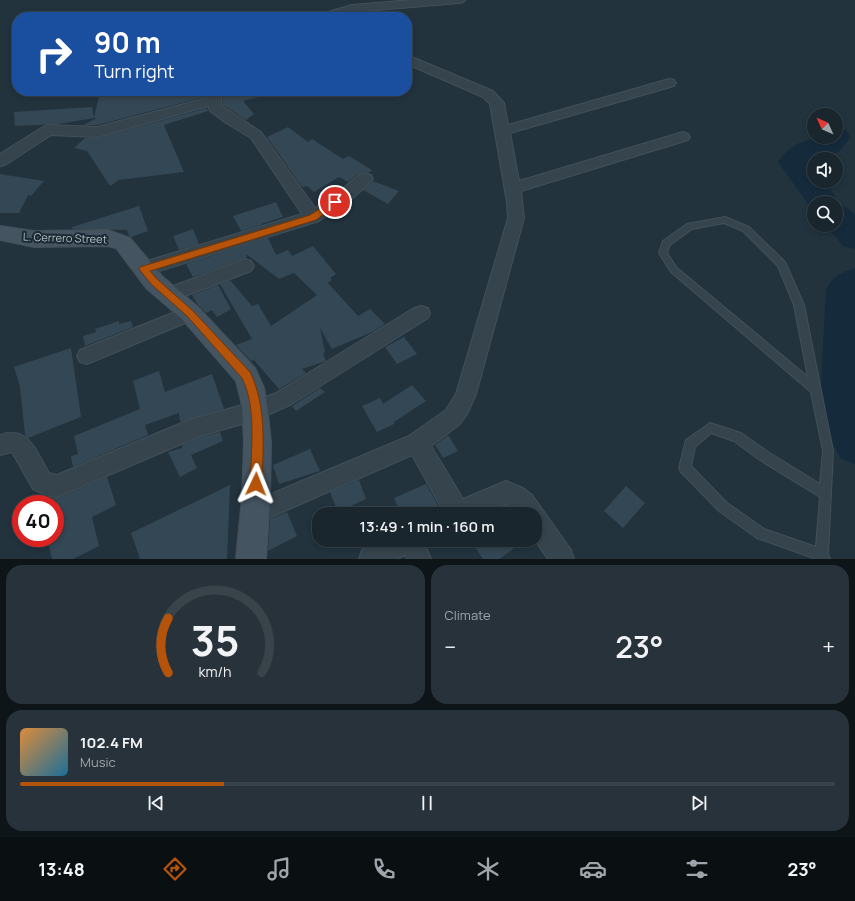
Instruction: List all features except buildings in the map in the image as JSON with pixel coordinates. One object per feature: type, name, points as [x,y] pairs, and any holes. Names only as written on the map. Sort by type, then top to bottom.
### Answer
[{"type":"street","points":[[344,12],[366,8],[459,0]]},
{"type":"street","points":[[255,512],[417,443],[453,417],[466,394],[516,218],[513,188],[497,103],[488,94],[412,61]]},
{"type":"street","points":[[502,131],[670,83]]},
{"type":"street","points":[[0,161],[48,130],[97,132],[210,96]]},
{"type":"street","points":[[213,96],[215,108],[231,120],[256,135],[313,218]]},
{"type":"street","points":[[513,188],[683,137]]},
{"type":"street","points":[[143,269],[313,218],[365,179]]},
{"type":"street","name":"L. Cerrero Street","points":[[0,233],[34,239],[108,238],[123,243],[154,282],[190,313],[246,375],[252,386],[256,411],[257,444],[255,512],[251,559]]},
{"type":"street","points":[[170,295],[245,266]]},
{"type":"street","points":[[87,356],[190,313]]},
{"type":"street","points":[[0,445],[14,441],[19,443],[41,481],[48,486],[57,486],[197,427],[256,411],[283,398],[421,313]]},
{"type":"street","points":[[417,443],[453,507]]},
{"type":"street","points":[[473,507],[506,492],[516,495],[527,507]]},
{"type":"street","points":[[542,529],[562,559]]},
{"type":"street","points":[[371,559],[396,547]]},
{"type":"street","points":[[413,547],[419,559]]},
{"type":"lane","points":[[816,389],[674,270],[663,253],[666,243],[690,226],[725,220],[746,229],[782,264],[799,305],[816,389],[828,451],[826,494],[823,557],[761,534],[723,507],[684,468],[690,444],[710,428],[737,437],[764,456],[826,494]]},
{"type":"waterway","points":[[819,196],[793,162],[810,149],[829,144]]},
{"type":"waterway","points":[[843,224],[855,237]]},
{"type":"waterway","points":[[855,282],[844,290],[841,400],[855,444]]},
{"type":"route","points":[[256,484],[256,411],[252,386],[246,375],[190,313],[154,282],[143,269],[313,218],[335,202]]}]
